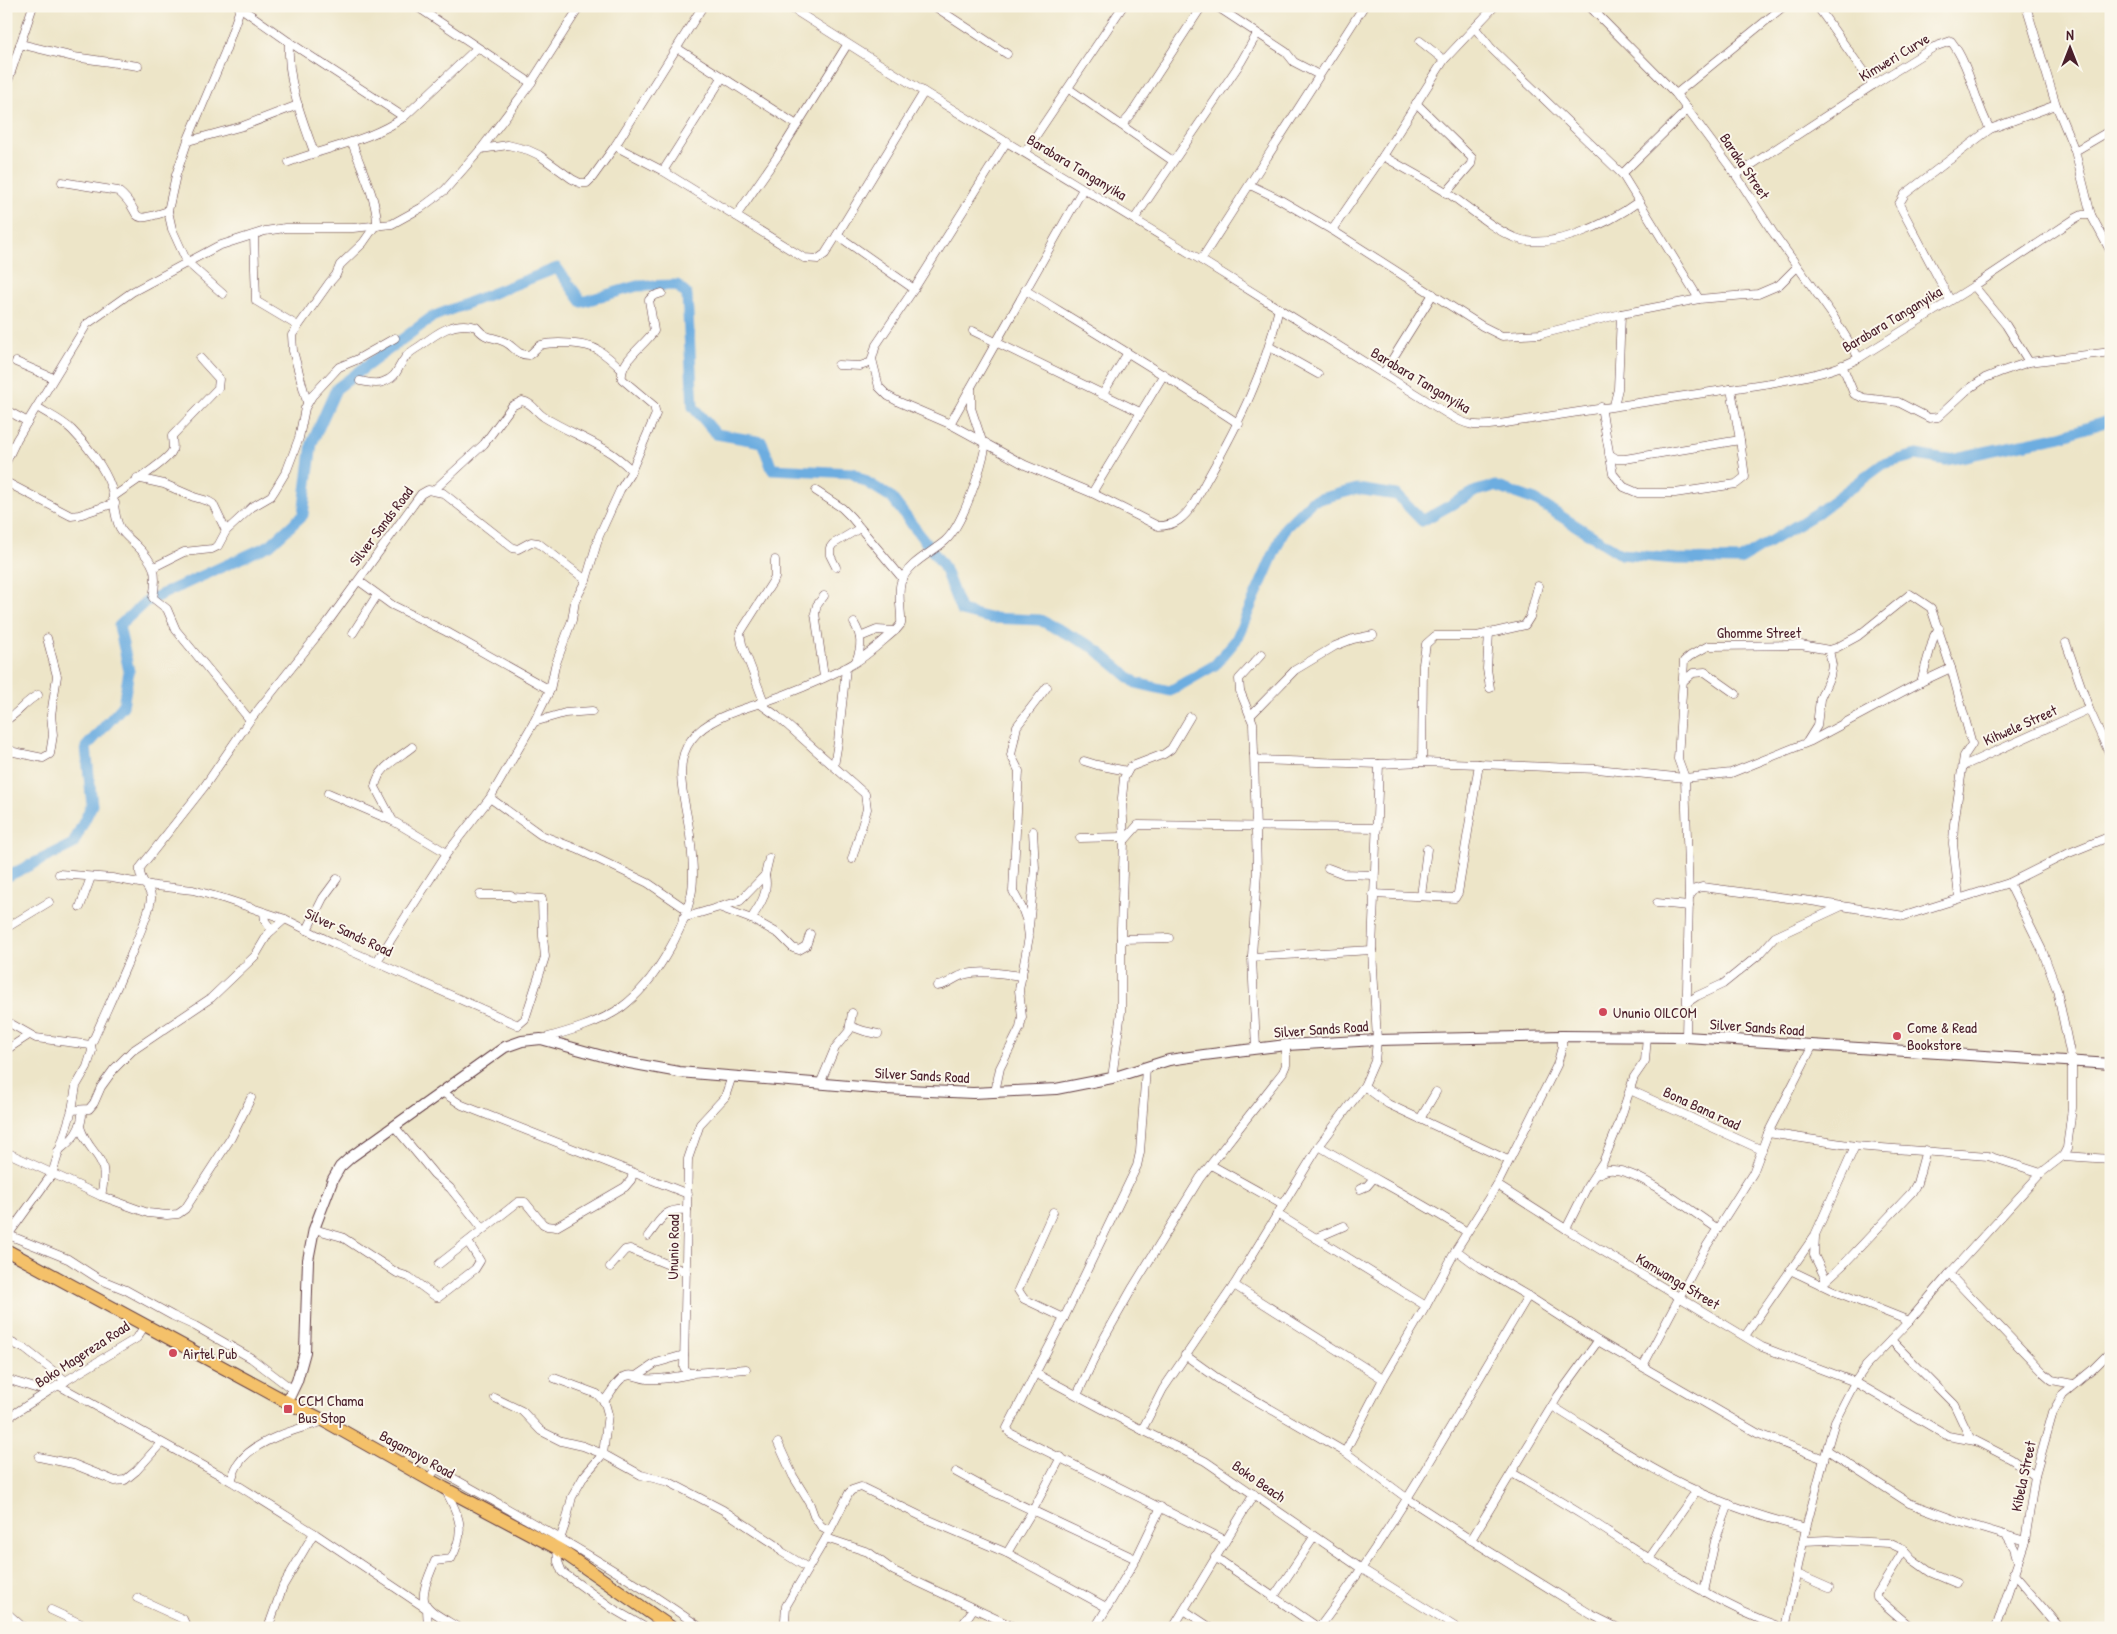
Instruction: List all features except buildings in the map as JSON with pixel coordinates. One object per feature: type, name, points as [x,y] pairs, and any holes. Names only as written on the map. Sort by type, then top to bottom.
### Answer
[{"type":"highway","name":"Bagamoyo Road","points":[[6,1250],[325,1421],[444,1488],[558,1543],[672,1628]]},
{"type":"street","points":[[6,87],[33,6]]},
{"type":"street","points":[[416,6],[531,83]]},
{"type":"street","points":[[6,462],[17,439],[79,336],[94,318],[132,292],[218,246],[273,229],[392,224],[421,208],[444,190],[481,149],[531,83],[580,6]]},
{"type":"street","points":[[481,149],[508,145],[528,150],[539,155],[572,179],[584,184],[592,178],[615,146],[703,6]]},
{"type":"street","points":[[934,6],[946,9],[1007,54]]},
{"type":"street","points":[[1025,152],[1050,113],[1069,89],[1122,6]]},
{"type":"street","points":[[1122,125],[1202,6]]},
{"type":"street","points":[[1216,6],[1286,52],[1294,62],[1319,75]]},
{"type":"street","points":[[1202,260],[1362,9],[1352,6]]},
{"type":"street","points":[[1332,230],[1444,60],[1495,6]]},
{"type":"street","name":"Baraka Street","points":[[1589,6],[1688,108],[1736,175],[1772,232],[1833,316],[1858,358]]},
{"type":"street","points":[[1596,13],[1605,6]]},
{"type":"street","points":[[1676,94],[1784,6]]},
{"type":"street","points":[[1817,6],[1873,85]]},
{"type":"street","points":[[2026,6],[2056,105],[2075,151],[2091,215],[2111,252]]},
{"type":"street","points":[[223,294],[187,262],[172,228],[168,211],[176,175],[188,141],[225,52],[240,7],[289,42],[404,117]]},
{"type":"street","name":"Barabara Tanganyika","points":[[790,7],[847,45],[1134,218],[1446,414],[1471,426],[1498,424],[1814,375],[1858,358],[1974,286],[2076,218],[2082,215],[2091,215]]},
{"type":"street","points":[[1475,28],[1495,52],[1513,67],[1622,174],[1699,300]]},
{"type":"street","points":[[1134,218],[1241,62],[1258,34]]},
{"type":"street","points":[[1420,41],[1444,60]]},
{"type":"street","name":"Kimweri Curve","points":[[1736,175],[1873,85],[1934,47],[1951,41],[1962,55],[1980,109],[1990,129]]},
{"type":"street","points":[[289,42],[289,71],[314,152]]},
{"type":"street","points":[[20,44],[74,57],[138,66]]},
{"type":"street","points":[[736,216],[797,125],[847,45]]},
{"type":"street","points":[[289,162],[314,152],[373,135],[404,117],[477,48]]},
{"type":"street","points":[[677,48],[797,125]]},
{"type":"street","points":[[663,171],[722,78]]},
{"type":"street","points":[[1069,89],[1173,161]]},
{"type":"street","points":[[615,146],[663,171],[809,260],[818,260],[825,254],[837,235],[924,92]]},
{"type":"street","points":[[1416,103],[1472,158],[1471,164],[1446,193]]},
{"type":"street","points":[[188,141],[243,126],[298,105]]},
{"type":"street","points":[[1950,300],[1899,204],[1905,194],[1990,129],[2056,105]]},
{"type":"street","points":[[1622,174],[1688,108]]},
{"type":"street","points":[[2075,151],[2111,130]]},
{"type":"street","points":[[1007,141],[914,289],[876,345],[872,362],[879,387],[888,396],[950,424],[1025,464],[1092,493],[1158,526],[1167,526],[1180,520],[1191,508],[1238,424],[1270,347],[1279,308]]},
{"type":"street","points":[[307,402],[292,344],[292,335],[336,275],[340,265],[363,243],[376,226],[378,217],[352,142]]},
{"type":"street","points":[[1382,156],[1446,193],[1514,238],[1540,242],[1557,239],[1608,222],[1638,202]]},
{"type":"street","points":[[62,182],[118,191],[125,196],[136,216],[140,218],[144,219],[168,211]]},
{"type":"street","points":[[1250,185],[1277,198],[1332,230],[1482,326],[1502,336],[1541,334],[1621,314],[1699,300],[1758,294],[1769,291],[1779,285],[1797,266]]},
{"type":"street","points":[[950,424],[1083,189]]},
{"type":"street","points":[[254,235],[256,301],[298,326]]},
{"type":"street","points":[[837,235],[914,289]]},
{"type":"street","points":[[1974,286],[2006,325],[2029,362]]},
{"type":"street","points":[[1025,290],[1127,354],[1164,374],[1238,424]]},
{"type":"street","points":[[377,962],[447,853],[490,798],[534,722],[550,690],[555,666],[572,620],[576,601],[586,580],[599,536],[656,414],[656,409],[622,379],[622,370],[654,331],[649,300],[653,296],[662,293]]},
{"type":"street","points":[[1384,374],[1433,294]]},
{"type":"street","points":[[1614,405],[1618,389],[1621,314]]},
{"type":"street","points":[[360,381],[383,382],[394,376],[397,374],[406,356],[446,328],[460,324],[476,327],[490,339],[505,342],[521,355],[529,355],[539,346],[544,345],[564,343],[592,347],[611,359],[622,370]]},
{"type":"street","points":[[973,331],[1140,412]]},
{"type":"street","points":[[154,567],[184,552],[212,549],[218,546],[226,531],[252,507],[271,496],[288,470],[307,402],[338,367],[395,338]]},
{"type":"street","points":[[1270,347],[1318,374]]},
{"type":"street","points":[[1842,365],[1854,394],[1864,398],[1898,402],[1929,418],[1938,417],[1966,391],[1986,378],[2029,362],[2111,352]]},
{"type":"street","points":[[1102,395],[1127,354]]},
{"type":"street","points":[[6,482],[70,516],[80,515],[114,500],[137,478],[164,461],[172,453],[172,436],[219,386],[219,379],[216,374],[200,358]]},
{"type":"street","points":[[16,362],[54,378]]},
{"type":"street","points":[[838,365],[860,366],[872,362]]},
{"type":"street","points":[[1092,493],[1164,374]]},
{"type":"street","points":[[287,1402],[302,1367],[305,1352],[308,1260],[314,1229],[325,1196],[340,1167],[351,1157],[505,1048],[522,1041],[541,1039],[575,1030],[621,1007],[646,984],[670,949],[691,896],[690,836],[680,768],[684,751],[692,738],[705,726],[747,706],[762,702],[846,668],[895,631],[901,624],[899,597],[907,570],[946,540],[953,531],[974,487],[984,442],[971,408],[971,386]]},
{"type":"street","points":[[1601,407],[1612,474],[1624,487],[1638,492],[1675,493],[1736,484],[1743,480],[1745,471],[1730,389]]},
{"type":"street","name":"Silver Sands Road","points":[[7,1236],[52,1174],[72,1110],[76,1086],[87,1067],[92,1051],[91,1045],[147,915],[151,898],[150,892],[139,875],[140,868],[204,787],[250,720],[358,581],[421,494],[431,490],[484,444],[512,406],[522,401],[531,404],[546,418],[609,450],[631,470]]},
{"type":"street","points":[[37,407],[72,430],[86,447],[107,478],[114,500],[115,514],[124,535],[136,545],[154,567],[157,578],[153,598],[167,609],[176,630],[250,720]]},
{"type":"street","points":[[6,410],[28,422]]},
{"type":"street","points":[[1609,454],[1617,458],[1625,458],[1740,440]]},
{"type":"street","points":[[137,478],[164,484],[208,501],[213,504],[226,531]]},
{"type":"street","points":[[431,490],[443,492],[513,548],[518,549],[531,542],[538,543],[586,580]]},
{"type":"street","points":[[816,491],[842,508],[903,579]]},
{"type":"street","points":[[836,567],[830,555],[830,548],[833,544],[860,528]]},
{"type":"street","points":[[775,560],[775,578],[740,633],[742,644],[762,702],[865,794],[867,809],[852,859]]},
{"type":"street","name":"Silver Sands Road","points":[[358,581],[392,605],[495,658],[550,690]]},
{"type":"street","points":[[1422,762],[1423,664],[1426,644],[1435,636],[1477,636],[1525,624],[1530,617],[1538,586]]},
{"type":"street","points":[[1805,744],[1817,726],[1820,699],[1830,676],[1832,665],[1829,650],[1858,636],[1909,594],[1931,608],[1951,668],[1972,744],[1964,756],[1953,844],[1959,898]]},
{"type":"street","points":[[353,633],[377,595]]},
{"type":"street","points":[[824,596],[817,605],[815,614],[824,677]]},
{"type":"street","points":[[854,623],[860,637],[860,650],[856,661]]},
{"type":"street","points":[[1921,682],[1932,642],[1938,628]]},
{"type":"street","points":[[860,637],[877,630],[895,631]]},
{"type":"street","points":[[1489,632],[1487,669],[1490,688]]},
{"type":"street","points":[[1250,716],[1295,670],[1335,646],[1353,639],[1373,635]]},
{"type":"street","points":[[6,747],[14,752],[43,758],[50,754],[53,735],[51,715],[57,676],[48,638]]},
{"type":"street","points":[[2066,642],[2073,668],[2089,710],[2111,758]]},
{"type":"street","name":"Ghomme Street","points":[[1686,1037],[1689,897],[1685,778],[1678,759],[1683,666],[1686,658],[1708,646],[1801,645],[1829,650]]},
{"type":"street","points":[[1256,1049],[1252,957],[1258,872],[1253,723],[1240,691],[1239,679],[1262,654]]},
{"type":"street","points":[[834,766],[846,668]]},
{"type":"street","points":[[1254,754],[1260,760],[1379,764],[1422,762],[1479,764],[1597,769],[1685,778],[1731,773],[1805,744],[1951,668]]},
{"type":"street","points":[[1682,682],[1693,673],[1705,672],[1736,694]]},
{"type":"street","points":[[1028,932],[1022,908],[1013,892],[1019,771],[1011,755],[1017,726],[1047,687]]},
{"type":"street","points":[[6,720],[19,712],[25,703],[38,695]]},
{"type":"street","name":"Kihwele Street","points":[[1963,766],[2089,710]]},
{"type":"street","points":[[534,722],[565,713],[592,711]]},
{"type":"street","points":[[1112,1078],[1121,1012],[1124,839],[1122,798],[1124,778],[1127,770],[1135,764],[1147,762],[1171,749],[1190,716]]},
{"type":"street","points":[[393,822],[375,787],[376,782],[383,769],[412,747]]},
{"type":"street","points":[[1084,760],[1097,765],[1127,770]]},
{"type":"street","points":[[1142,1430],[1163,1389],[1234,1285],[1319,1146],[1364,1086],[1375,1061],[1377,1040],[1372,950],[1379,764]]},
{"type":"street","points":[[1374,894],[1455,898],[1458,893],[1479,764]]},
{"type":"street","points":[[328,793],[393,822],[424,838],[447,853]]},
{"type":"street","points":[[490,798],[541,835],[578,849],[648,883],[686,909]]},
{"type":"street","points":[[1080,838],[1124,839],[1138,825],[1377,828]]},
{"type":"street","points":[[995,1092],[1000,1068],[1020,1028],[1022,1017],[1019,990],[1035,868],[1033,831]]},
{"type":"street","points":[[1689,897],[1695,889],[1702,887],[1904,916],[2009,883],[2069,853],[2111,836]]},
{"type":"street","points":[[1421,896],[1427,849]]},
{"type":"street","points":[[751,919],[764,898],[765,875],[769,858]]},
{"type":"street","points":[[1328,868],[1344,874],[1374,875]]},
{"type":"street","name":"Silver Sands Road","points":[[59,874],[112,878],[193,890],[264,912],[285,919],[518,1025]]},
{"type":"street","points":[[683,918],[740,900],[765,875]]},
{"type":"street","points":[[80,907],[91,877]]},
{"type":"street","points":[[306,930],[323,898],[337,879]]},
{"type":"street","points":[[1512,1473],[1584,1516],[1648,1560],[1704,1592],[1754,1618],[1784,1628],[1798,1574],[1806,1528],[1826,1450],[1835,1421],[1855,1382],[1866,1366],[1909,1321],[1949,1274],[2041,1173],[2063,1156],[2067,1148],[2070,1133],[2072,1062],[2057,990],[2042,950],[2009,883]]},
{"type":"street","points":[[480,895],[511,895],[512,897],[542,899],[545,957],[525,1019],[518,1025],[522,1041]]},
{"type":"street","points":[[6,928],[49,902]]},
{"type":"street","points":[[1657,903],[1689,906]]},
{"type":"street","points":[[1688,1002],[1723,984],[1760,954],[1775,937],[1842,906]]},
{"type":"street","points":[[719,907],[751,919],[779,934],[793,948],[799,950],[806,946],[810,934]]},
{"type":"street","points":[[264,912],[265,921],[272,930]]},
{"type":"street","points":[[72,1110],[89,1109],[114,1069],[132,1051],[211,998],[255,956],[262,942],[285,919]]},
{"type":"street","points":[[1121,939],[1169,938]]},
{"type":"street","points":[[6,948],[6,954]]},
{"type":"street","points":[[1252,957],[1372,950]]},
{"type":"street","points":[[937,986],[946,985],[961,975],[970,973],[1022,976]]},
{"type":"street","points":[[820,1084],[835,1048],[847,1034],[852,1014]]},
{"type":"street","points":[[6,1021],[36,1038],[91,1045]]},
{"type":"street","points":[[850,1026],[878,1034]]},
{"type":"street","points":[[6,1050],[29,1034]]},
{"type":"street","points":[[1345,1452],[1456,1250],[1497,1185],[1557,1065],[1562,1047],[1562,1036]]},
{"type":"street","name":"Silver Sands Road","points":[[541,1039],[624,1062],[679,1072],[820,1084],[973,1093],[1056,1089],[1112,1078],[1169,1060],[1286,1045],[1377,1040],[1562,1036],[1686,1037],[2111,1064]]},
{"type":"street","points":[[1566,1229],[1583,1194],[1604,1159],[1637,1072],[1645,1061],[1647,1036]]},
{"type":"street","points":[[1077,1394],[1103,1340],[1133,1287],[1200,1178],[1283,1072],[1286,1065],[1286,1045]]},
{"type":"street","points":[[1643,1366],[1706,1247],[1753,1172],[1768,1133],[1813,1045]]},
{"type":"street","points":[[1146,1068],[1140,1152],[1137,1166],[1064,1318],[1007,1428],[1010,1433],[1226,1540]]},
{"type":"street","name":"Ununio Road","points":[[693,1373],[686,1370],[684,1355],[690,1149],[700,1124],[725,1097],[732,1076]]},
{"type":"street","points":[[1364,1086],[1388,1104],[1508,1160]]},
{"type":"street","name":"Bona Bana road","points":[[1630,1090],[1762,1150]]},
{"type":"street","points":[[442,1092],[462,1105],[688,1194]]},
{"type":"street","points":[[1420,1119],[1436,1092]]},
{"type":"street","points":[[6,1152],[101,1196],[148,1213],[178,1214],[185,1210],[231,1138],[251,1098]]},
{"type":"street","points":[[58,1152],[72,1139],[80,1127],[82,1110]]},
{"type":"street","points":[[394,1126],[434,1174],[450,1188],[483,1229]]},
{"type":"street","points":[[80,1127],[86,1141],[98,1155],[104,1166],[101,1196]]},
{"type":"street","points":[[1768,1133],[1856,1146],[1988,1156],[2041,1173]]},
{"type":"street","points":[[1319,1146],[1373,1178],[1436,1211],[1467,1232]]},
{"type":"street","points":[[1745,1336],[1815,1235],[1856,1146]]},
{"type":"street","points":[[1823,1282],[1843,1265],[1912,1192],[1926,1150]]},
{"type":"street","points":[[2063,1156],[2111,1159]]},
{"type":"street","points":[[1604,1159],[1614,1170]]},
{"type":"street","points":[[1211,1166],[1283,1205]]},
{"type":"street","points":[[1596,1175],[1614,1170],[1623,1171],[1644,1181],[1718,1229]]},
{"type":"street","points":[[439,1264],[514,1204],[522,1202],[544,1224],[556,1227],[625,1187],[633,1173]]},
{"type":"street","points":[[1360,1189],[1367,1186],[1373,1178]]},
{"type":"street","name":"Kamwanga Street","points":[[1497,1185],[1566,1229],[1762,1347],[1855,1382],[1948,1436],[1975,1441]]},
{"type":"street","points":[[648,1236],[659,1219],[670,1211],[676,1209],[687,1210]]},
{"type":"street","points":[[1054,1212],[1018,1290],[1024,1299],[1064,1318]]},
{"type":"street","points":[[1277,1214],[1426,1306]]},
{"type":"street","points":[[1316,1238],[1344,1226]]},
{"type":"street","points":[[314,1229],[342,1237],[397,1273],[409,1277],[436,1297],[475,1269],[480,1261],[468,1242]]},
{"type":"street","points":[[1815,1235],[1814,1255],[1823,1282]]},
{"type":"street","points":[[7,1236],[68,1259],[99,1279],[126,1290],[172,1316],[195,1326],[251,1358],[293,1390]]},
{"type":"street","points":[[610,1267],[625,1250],[630,1249],[686,1272]]},
{"type":"street","points":[[1456,1250],[1480,1268],[1598,1341],[1757,1433],[1824,1459]]},
{"type":"street","points":[[1790,1270],[1823,1282],[1909,1321]]},
{"type":"street","points":[[1949,1274],[2044,1373],[2052,1380],[2073,1384]]},
{"type":"street","points":[[1234,1285],[1383,1380]]},
{"type":"street","points":[[1214,1557],[1319,1628],[1362,1569],[1408,1499],[1528,1296]]},
{"type":"street","name":"Boko Magereza Road","points":[[6,1420],[55,1387],[137,1338],[145,1325]]},
{"type":"street","points":[[6,1340],[25,1349],[66,1381]]},
{"type":"street","points":[[1891,1340],[1954,1404],[1970,1438],[2011,1460],[2035,1476]]},
{"type":"street","points":[[1471,1540],[1552,1406],[1598,1341]]},
{"type":"street","name":"Kibela Street","points":[[1996,1628],[2013,1573],[2018,1564],[2024,1541],[2035,1476],[2053,1412],[2063,1394],[2111,1351]]},
{"type":"street","points":[[637,1376],[656,1363],[684,1355]]},
{"type":"street","points":[[1186,1355],[1218,1378],[1345,1452],[1408,1499],[1471,1540],[1592,1615],[1618,1628]]},
{"type":"street","points":[[604,1401],[622,1378],[631,1374],[660,1379],[693,1373],[746,1369]]},
{"type":"street","name":"Boko Beach","points":[[1035,1372],[1142,1430],[1205,1461],[1362,1569],[1457,1628]]},
{"type":"street","points":[[554,1378],[597,1394],[608,1408],[603,1454],[584,1476],[572,1496],[558,1543],[556,1555],[562,1572],[616,1610],[646,1628]]},
{"type":"street","points":[[6,1380],[35,1388],[55,1387],[161,1442],[230,1481],[314,1533],[458,1628]]},
{"type":"street","points":[[495,1398],[522,1410],[541,1431],[561,1441],[583,1446],[603,1454],[641,1475],[669,1482],[723,1510],[808,1568]]},
{"type":"street","points":[[1552,1406],[1638,1458],[1696,1490],[1768,1519],[1806,1528]]},
{"type":"street","points":[[230,1481],[239,1463],[246,1455],[286,1433],[325,1421]]},
{"type":"street","points":[[39,1457],[73,1464],[116,1481],[125,1480],[136,1471],[161,1442]]},
{"type":"street","points":[[778,1443],[793,1476],[809,1502],[814,1516],[828,1534],[868,1552],[894,1571],[1016,1628]]},
{"type":"street","points":[[1826,1450],[1898,1498],[1931,1512],[2024,1541]]},
{"type":"street","points":[[1006,1553],[1033,1510],[1061,1457]]},
{"type":"street","points":[[428,1478],[436,1468],[558,1543],[669,1605],[701,1628]]},
{"type":"street","points":[[956,1472],[1136,1559]]},
{"type":"street","points":[[788,1628],[785,1620],[786,1606],[828,1534],[849,1493],[861,1487],[929,1520],[1006,1553],[1106,1607]]},
{"type":"street","points":[[428,1628],[428,1609],[423,1591],[435,1561],[451,1559],[461,1534],[461,1525],[444,1488]]},
{"type":"street","points":[[1648,1560],[1696,1490]]},
{"type":"street","points":[[1173,1628],[1214,1557],[1254,1494]]},
{"type":"street","points":[[1704,1592],[1715,1541],[1729,1504]]},
{"type":"street","points":[[1095,1628],[1136,1559],[1161,1507]]},
{"type":"street","points":[[268,1628],[283,1586],[314,1533]]},
{"type":"street","points":[[2006,1535],[2014,1548],[2018,1564]]},
{"type":"street","points":[[1273,1598],[1314,1537]]},
{"type":"street","points":[[1804,1541],[1878,1541],[1895,1544],[1930,1572],[1956,1583]]},
{"type":"street","points":[[1904,1550],[1877,1594],[1878,1598],[1912,1628]]},
{"type":"street","points":[[2013,1573],[2060,1628]]},
{"type":"street","points":[[1798,1574],[1830,1588]]},
{"type":"street","points":[[137,1598],[183,1619],[188,1628]]},
{"type":"street","points":[[960,1628],[974,1608]]},
{"type":"street","points":[[50,1610],[90,1628]]},
{"type":"street","points":[[1184,1610],[1210,1628]]},
{"type":"street","points":[[6,1612],[24,1628]]},
{"type":"waterway","points":[[6,877],[73,844],[92,805],[86,747],[123,706],[129,671],[119,626],[145,602],[270,545],[303,515],[312,443],[336,389],[432,317],[557,268],[582,302],[637,286],[677,285],[687,295],[693,407],[716,434],[762,442],[772,469],[852,473],[891,497],[943,565],[961,611],[989,618],[1040,620],[1093,647],[1136,683],[1170,691],[1215,665],[1236,640],[1285,528],[1312,501],[1357,489],[1397,495],[1422,521],[1476,491],[1495,486],[1535,500],[1621,554],[1676,559],[1740,560],[1817,513],[1883,464],[1916,455],[1946,460],[2061,436],[2111,420]]},
{"type":"place","name":"Ununio OILCOM","points":[[1603,1012]]},
{"type":"place","name":"Come & Read Bookstore","points":[[1897,1036]]},
{"type":"place","name":"Airtel Pub","points":[[173,1353]]},
{"type":"place","name":"CCM Chama Bus Stop","points":[[288,1409]]}]
